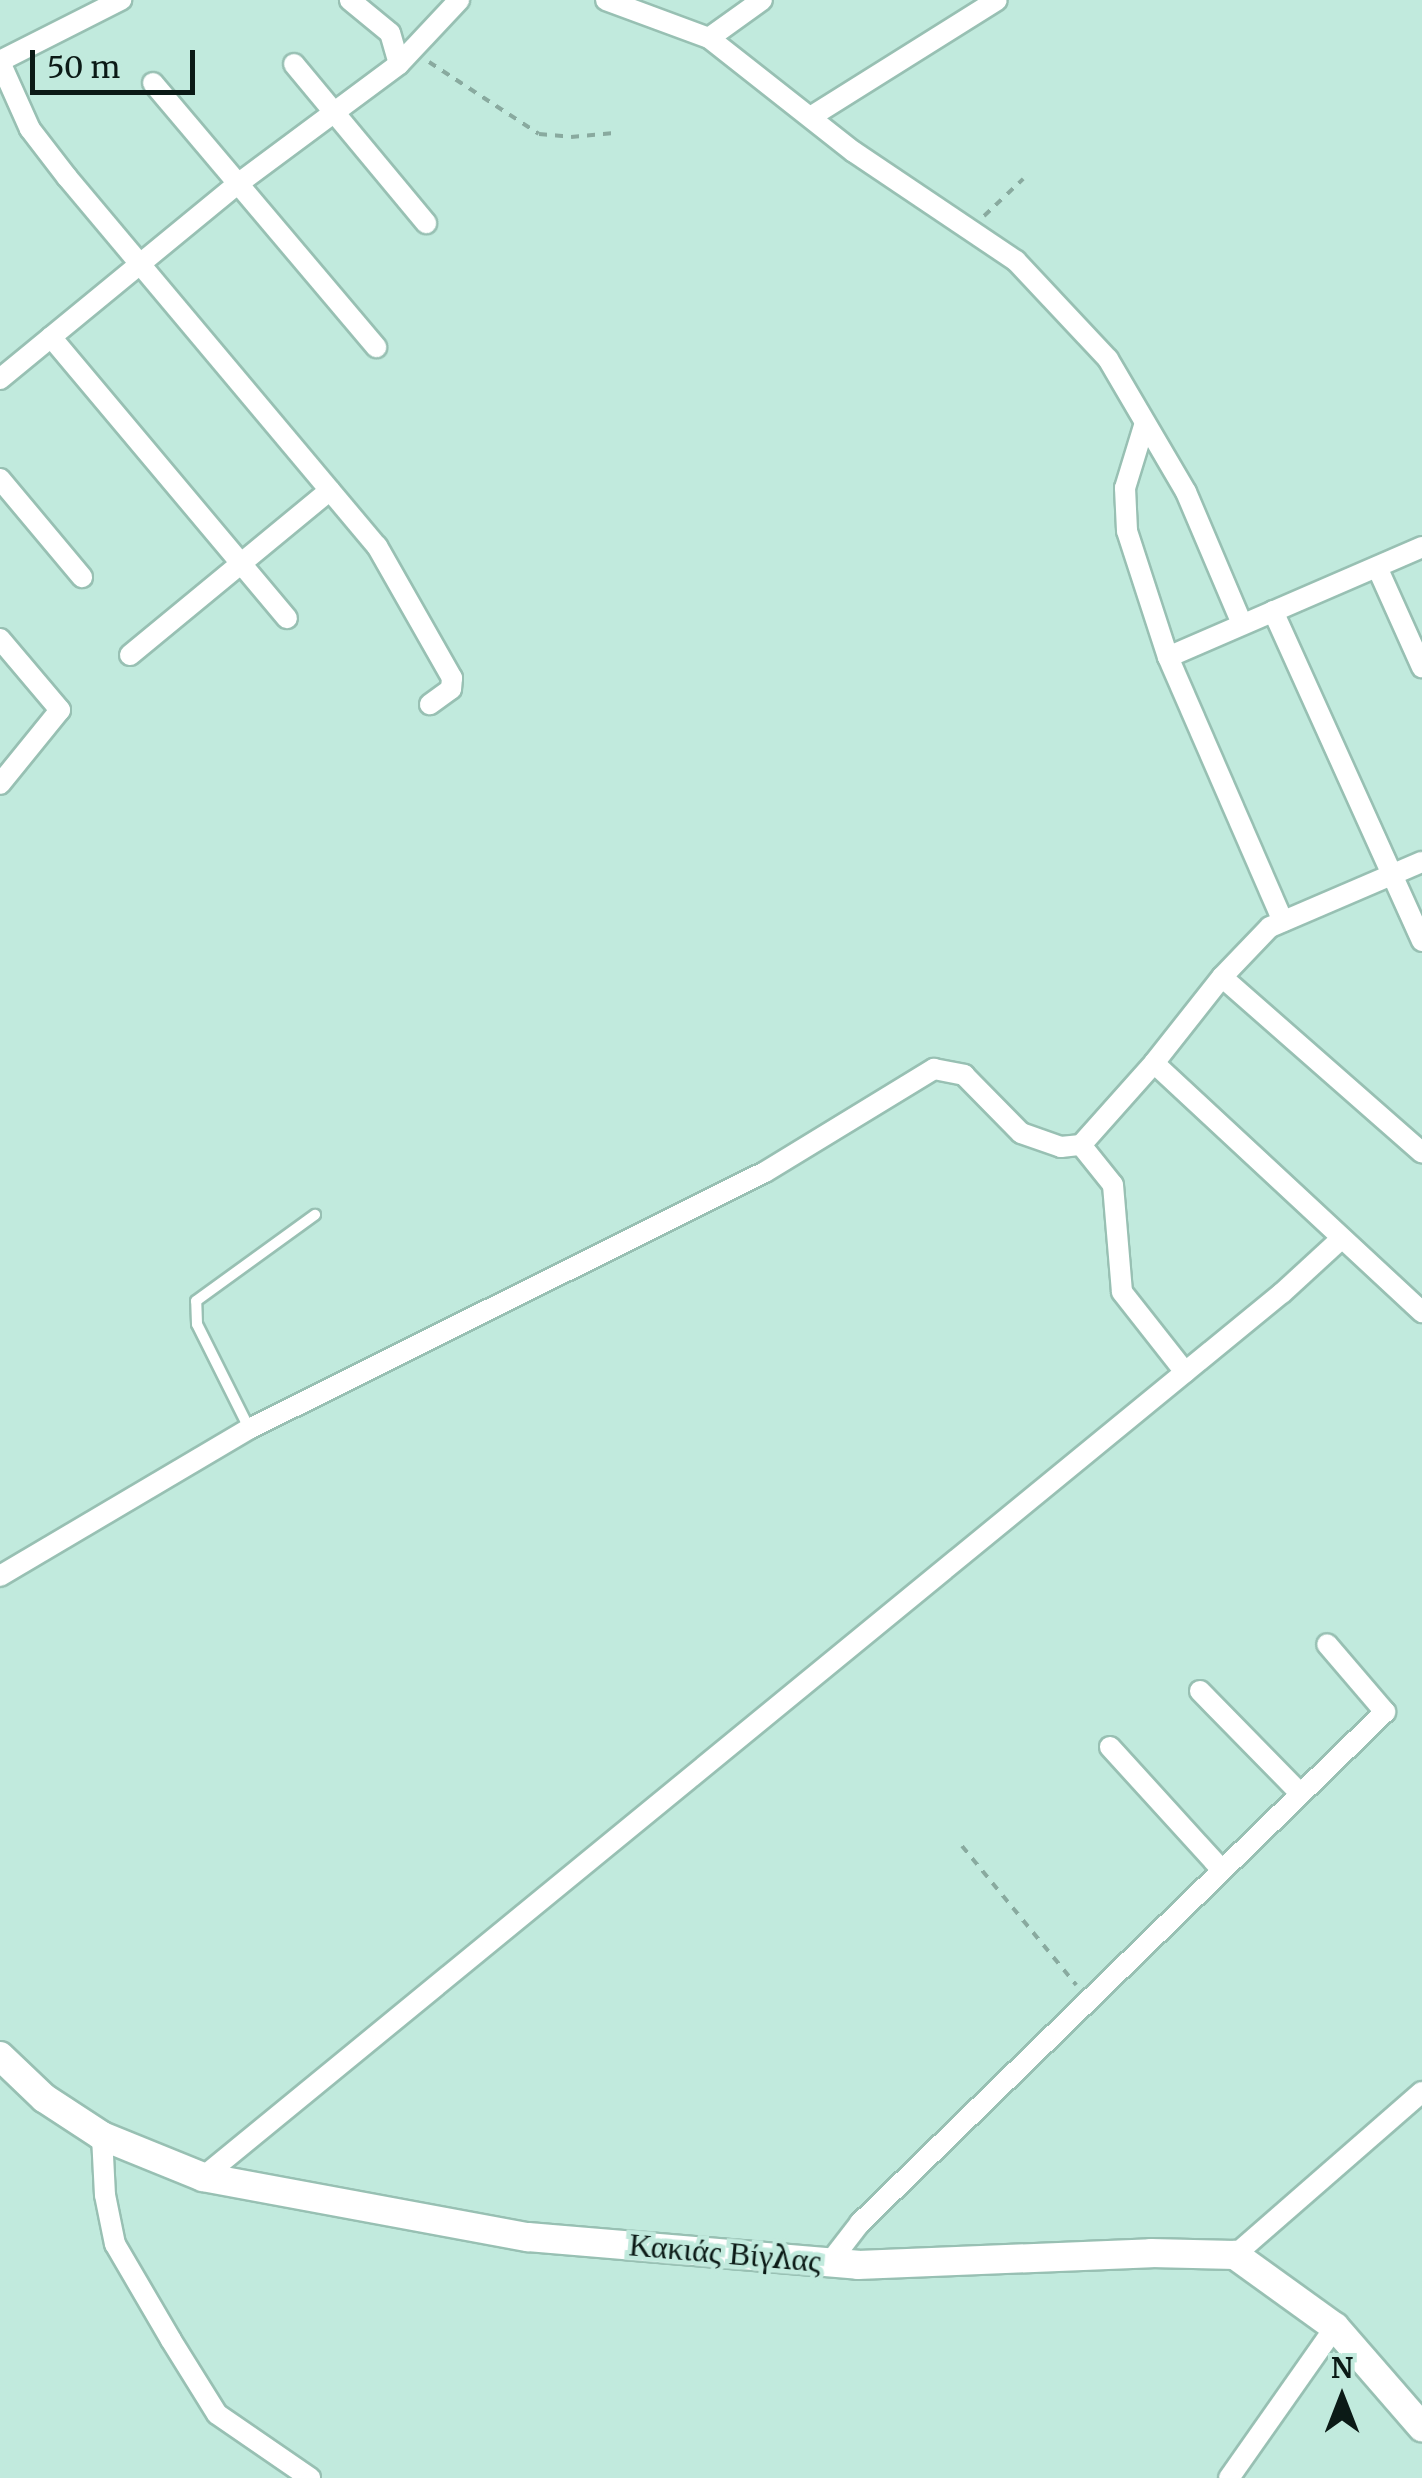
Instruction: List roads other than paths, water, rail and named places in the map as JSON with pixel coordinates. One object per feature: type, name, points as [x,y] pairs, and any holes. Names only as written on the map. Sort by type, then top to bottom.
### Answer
[{"type":"street","points":[[121,0],[0,62],[30,128],[377,546],[452,678],[451,688],[430,704]]},
{"type":"street","points":[[350,0],[390,33],[406,57]]},
{"type":"street","points":[[0,379],[331,110],[406,57],[459,0]]},
{"type":"street","points":[[606,0],[708,38],[854,152],[1016,262],[1108,358],[1144,426],[1186,492],[1242,624]]},
{"type":"street","points":[[708,38],[762,0]]},
{"type":"street","points":[[812,116],[996,0]]},
{"type":"street","points":[[294,64],[426,223]]},
{"type":"street","points":[[153,83],[376,347]]},
{"type":"street","points":[[51,337],[287,618]]},
{"type":"street","points":[[1144,426],[1125,488],[1127,531],[1168,657],[1283,922]]},
{"type":"street","points":[[0,479],[82,577]]},
{"type":"street","points":[[130,655],[330,490]]},
{"type":"street","points":[[1168,657],[1422,547]]},
{"type":"street","points":[[1377,566],[1422,668]]},
{"type":"street","points":[[1274,611],[1422,940]]},
{"type":"street","points":[[0,639],[60,710],[0,784]]},
{"type":"street","points":[[0,1576],[249,1429],[764,1172],[934,1069],[964,1074],[1021,1133],[1062,1148],[1081,1145],[1154,1063],[1222,977],[1270,927],[1422,862]]},
{"type":"street","points":[[1222,977],[1422,1153]]},
{"type":"street","points":[[1154,1063],[1422,1312]]},
{"type":"street","points":[[1081,1145],[1113,1185],[1122,1292],[1185,1372]]},
{"type":"street","points":[[202,2177],[1341,1240]]},
{"type":"street","points":[[830,2262],[860,2223],[1384,1712],[1327,1644]]},
{"type":"street","points":[[1200,1691],[1300,1793]]},
{"type":"street","points":[[1110,1747],[1220,1868]]},
{"type":"street","name":"Κακιάς Βίγλας","points":[[0,2056],[44,2098],[102,2136],[202,2177],[528,2237],[830,2262],[1055,2260],[1151,2253],[1234,2255]]},
{"type":"street","points":[[1422,2092],[1234,2255],[1335,2327],[1422,2427]]},
{"type":"street","points":[[102,2136],[105,2195],[115,2244],[171,2340],[217,2414],[310,2478]]},
{"type":"street","points":[[1229,2478],[1335,2327]]},
{"type":"lane","points":[[249,1429],[197,1324],[196,1300],[315,1214]]}]
